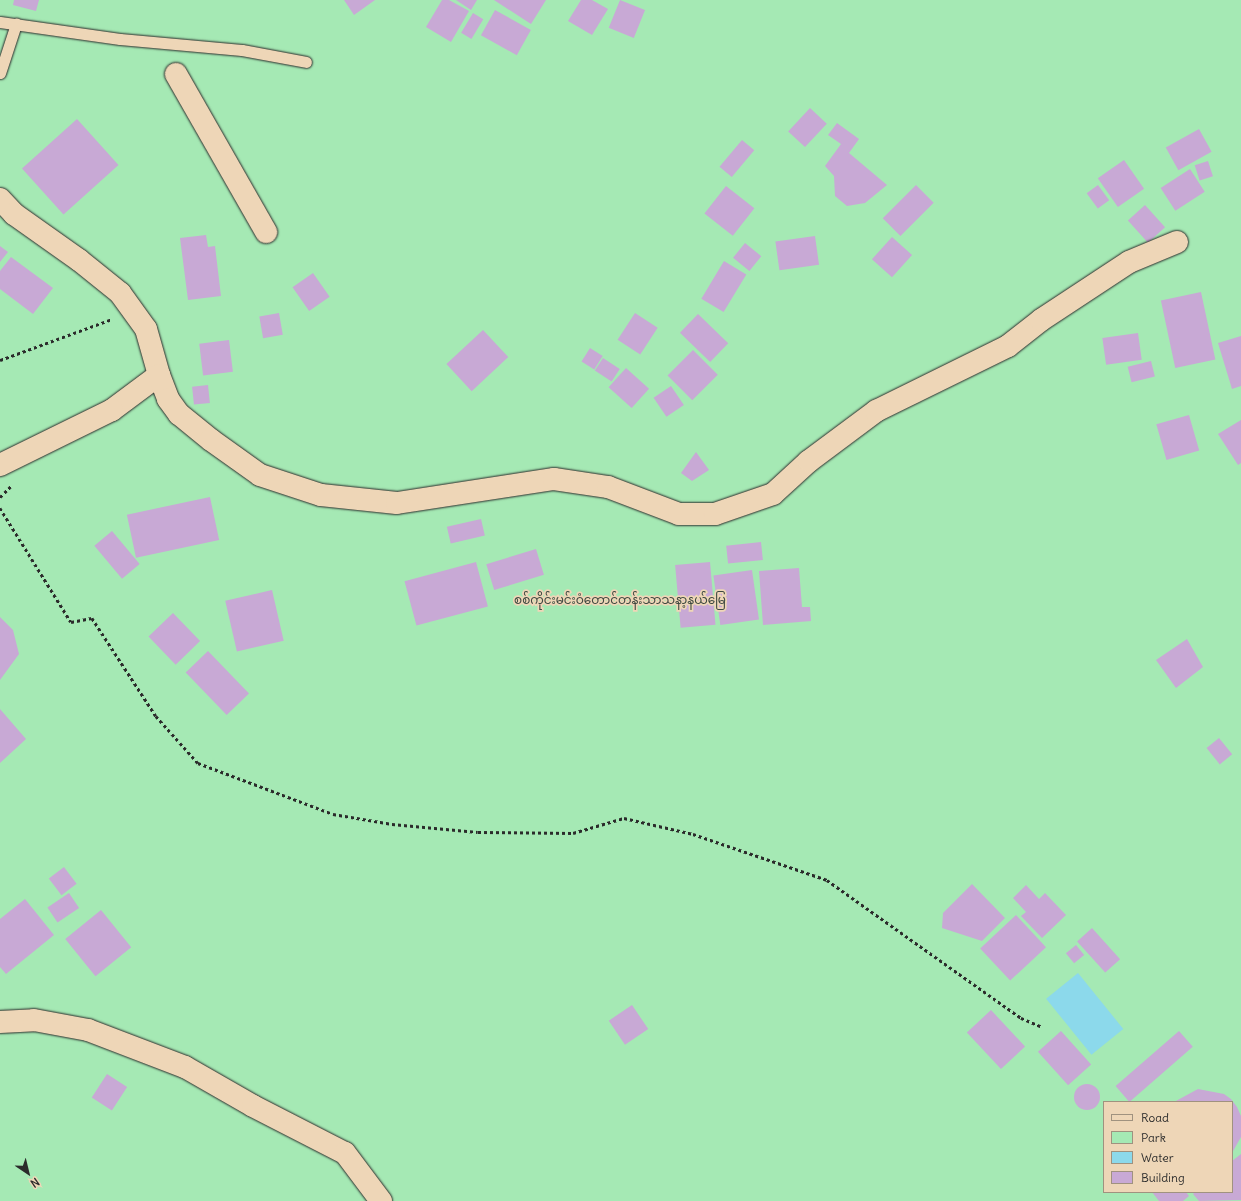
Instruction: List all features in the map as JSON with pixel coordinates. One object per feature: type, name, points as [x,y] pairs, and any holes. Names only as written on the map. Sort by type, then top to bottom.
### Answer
[{"type":"street","points":[[176,74],[266,232]]},
{"type":"street","points":[[0,199],[14,214],[79,260],[120,294],[135,311],[146,329],[159,376],[168,399],[179,414],[211,440],[260,475],[321,495],[398,503],[554,479],[608,487],[679,514],[715,514],[773,494],[809,461],[876,411],[1008,346],[1041,320],[1129,262],[1177,242]]},
{"type":"street","points":[[0,465],[112,410],[159,376]]},
{"type":"street","points":[[0,1022],[34,1020],[88,1030],[185,1067],[253,1106],[345,1153],[381,1201]]},
{"type":"lane","points":[[0,22],[120,39],[242,50],[306,62]]},
{"type":"lane","points":[[0,73],[16,24]]},
{"type":"path","points":[[0,360],[135,311]]},
{"type":"path","points":[[0,508],[71,622],[92,618],[156,716],[198,763],[333,814],[392,824],[478,832],[572,833],[624,818],[693,834],[827,880],[1021,1018],[1042,1027]]},
{"type":"green space","name":"စစ်ကိုင်းမင်းဝံတောင်တန်းသာသနာ့နယ်မြေ","points":[[0,0],[1241,0],[1241,1201],[0,1201]]},
{"type":"water","points":[[1078,973],[1123,1029],[1091,1055],[1046,999]]},
{"type":"building","points":[[14,0],[39,0],[36,11],[13,5]]},
{"type":"building","points":[[344,0],[375,0],[354,15]]},
{"type":"building","points":[[442,0],[449,0],[469,11],[451,42],[426,27]]},
{"type":"building","points":[[456,0],[477,0],[471,10]]},
{"type":"building","points":[[494,0],[546,0],[531,24]]},
{"type":"building","points":[[581,0],[592,0],[608,9],[592,35],[568,21]]},
{"type":"building","points":[[620,0],[645,10],[634,38],[609,28]]},
{"type":"building","points":[[495,10],[531,30],[517,55],[481,35]]},
{"type":"building","points":[[473,13],[483,19],[471,39],[461,33]]},
{"type":"building","points":[[810,108],[827,124],[805,147],[788,131]]},
{"type":"building","points":[[77,119],[118,165],[63,215],[22,169]]},
{"type":"building","points":[[837,123],[859,139],[849,153],[887,185],[865,203],[847,206],[835,196],[834,176],[825,166],[841,144],[828,135]]},
{"type":"building","points":[[1199,129],[1212,152],[1178,170],[1166,147]]},
{"type":"building","points":[[742,140],[754,150],[732,177],[720,167]]},
{"type":"building","points":[[1124,160],[1144,189],[1118,207],[1098,178]]},
{"type":"building","points":[[1208,161],[1213,176],[1200,181],[1195,165]]},
{"type":"building","points":[[1190,169],[1205,192],[1175,211],[1161,188]]},
{"type":"building","points":[[916,185],[934,203],[900,236],[883,218]]},
{"type":"building","points":[[1098,185],[1109,200],[1098,209],[1087,193]]},
{"type":"building","points":[[726,186],[754,208],[733,236],[704,214]]},
{"type":"building","points":[[1145,205],[1165,227],[1148,243],[1128,220]]},
{"type":"building","points":[[206,235],[208,247],[215,246],[221,296],[188,300],[180,238]]},
{"type":"building","points":[[815,236],[819,265],[779,270],[775,242]]},
{"type":"building","points":[[892,237],[912,255],[892,277],[872,259]]},
{"type":"building","points":[[745,243],[761,256],[749,271],[733,258]]},
{"type":"building","points":[[0,246],[8,252],[0,262]]},
{"type":"building","points":[[11,257],[53,288],[33,314],[0,289],[0,271]]},
{"type":"building","points":[[724,261],[746,274],[724,312],[701,299]]},
{"type":"building","points":[[313,273],[330,297],[309,311],[293,287]]},
{"type":"building","points":[[1201,292],[1215,359],[1175,368],[1161,301]]},
{"type":"building","points":[[279,313],[283,335],[263,338],[259,316]]},
{"type":"building","points":[[635,313],[658,328],[640,355],[618,340]]},
{"type":"building","points":[[698,314],[728,343],[710,362],[680,333]]},
{"type":"building","points":[[483,330],[508,357],[472,391],[446,364]]},
{"type":"building","points":[[1138,333],[1142,360],[1106,365],[1102,338]]},
{"type":"building","points":[[1241,336],[1241,386],[1232,389],[1218,343]]},
{"type":"building","points":[[229,340],[233,372],[203,375],[199,344]]},
{"type":"building","points":[[590,348],[603,356],[594,370],[582,362]]},
{"type":"building","points":[[693,350],[718,375],[692,400],[668,375]]},
{"type":"building","points":[[603,358],[620,369],[612,381],[595,371]]},
{"type":"building","points":[[1151,361],[1155,377],[1132,382],[1128,367]]},
{"type":"building","points":[[626,368],[649,389],[632,408],[609,387]]},
{"type":"building","points":[[208,385],[210,403],[194,405],[192,387]]},
{"type":"building","points":[[671,386],[684,405],[666,417],[654,398]]},
{"type":"building","points":[[1189,415],[1199,451],[1167,460],[1156,424]]},
{"type":"building","points":[[1241,420],[1241,463],[1238,465],[1218,434]]},
{"type":"building","points":[[696,452],[709,470],[692,481],[681,473]]},
{"type":"building","points":[[210,497],[219,540],[136,558],[127,515]]},
{"type":"building","points":[[481,519],[485,536],[451,543],[447,527]]},
{"type":"building","points":[[112,531],[140,564],[122,579],[94,546]]},
{"type":"building","points":[[761,542],[763,560],[728,564],[726,546]]},
{"type":"building","points":[[536,549],[544,575],[494,590],[486,564]]},
{"type":"building","points":[[476,562],[488,606],[416,626],[405,581]]},
{"type":"building","points":[[710,562],[715,625],[681,628],[675,565]]},
{"type":"building","points":[[799,568],[802,607],[810,607],[811,621],[763,625],[759,571]]},
{"type":"building","points":[[752,570],[759,620],[720,625],[713,575]]},
{"type":"building","points":[[272,590],[284,641],[237,651],[225,601]]},
{"type":"building","points":[[173,613],[200,641],[176,665],[149,637]]},
{"type":"building","points":[[0,617],[13,630],[19,654],[0,680]]},
{"type":"building","points":[[1187,639],[1203,667],[1176,688],[1156,660]]},
{"type":"building","points":[[208,651],[249,693],[227,715],[186,673]]},
{"type":"building","points":[[0,709],[26,739],[0,763]]},
{"type":"building","points":[[1219,738],[1232,754],[1220,764],[1207,748]]},
{"type":"building","points":[[64,867],[77,884],[61,895],[49,878]]},
{"type":"building","points":[[972,884],[1005,918],[982,941],[942,928],[943,913]]},
{"type":"building","points":[[1026,885],[1039,899],[1045,893],[1066,915],[1042,938],[1021,916],[1026,912],[1013,898]]},
{"type":"building","points":[[69,893],[79,908],[58,922],[47,908]]},
{"type":"building","points":[[25,899],[54,935],[6,974],[0,967],[0,919]]},
{"type":"building","points":[[101,910],[131,947],[95,976],[65,939]]},
{"type":"building","points":[[1016,915],[1046,947],[1010,981],[980,948]]},
{"type":"building","points":[[1092,928],[1120,959],[1105,973],[1077,941]]},
{"type":"building","points":[[1076,945],[1084,955],[1074,963],[1066,953]]},
{"type":"building","points":[[632,1005],[648,1029],[625,1045],[609,1021]]},
{"type":"building","points":[[991,1010],[1025,1047],[1001,1069],[967,1033]]},
{"type":"building","points":[[1061,1031],[1091,1064],[1068,1085],[1038,1052]]},
{"type":"building","points":[[1179,1031],[1193,1047],[1130,1101],[1129,1101],[1116,1086]]},
{"type":"building","points":[[107,1074],[127,1087],[112,1111],[92,1097]]},
{"type":"building","points":[[1087,1084],[1096,1088],[1100,1097],[1096,1106],[1087,1110],[1078,1106],[1074,1097],[1078,1088]]},
{"type":"building","points":[[1198,1089],[1224,1094],[1232,1101],[1176,1101]]},
{"type":"building","points":[[1233,1102],[1241,1116],[1241,1137],[1233,1151]]},
{"type":"building","points":[[1241,1154],[1241,1200],[1199,1201],[1193,1194],[1194,1193],[1233,1193],[1233,1160]]},
{"type":"building","points":[[1153,1193],[1187,1193],[1189,1196],[1183,1201],[1159,1201]]}]
